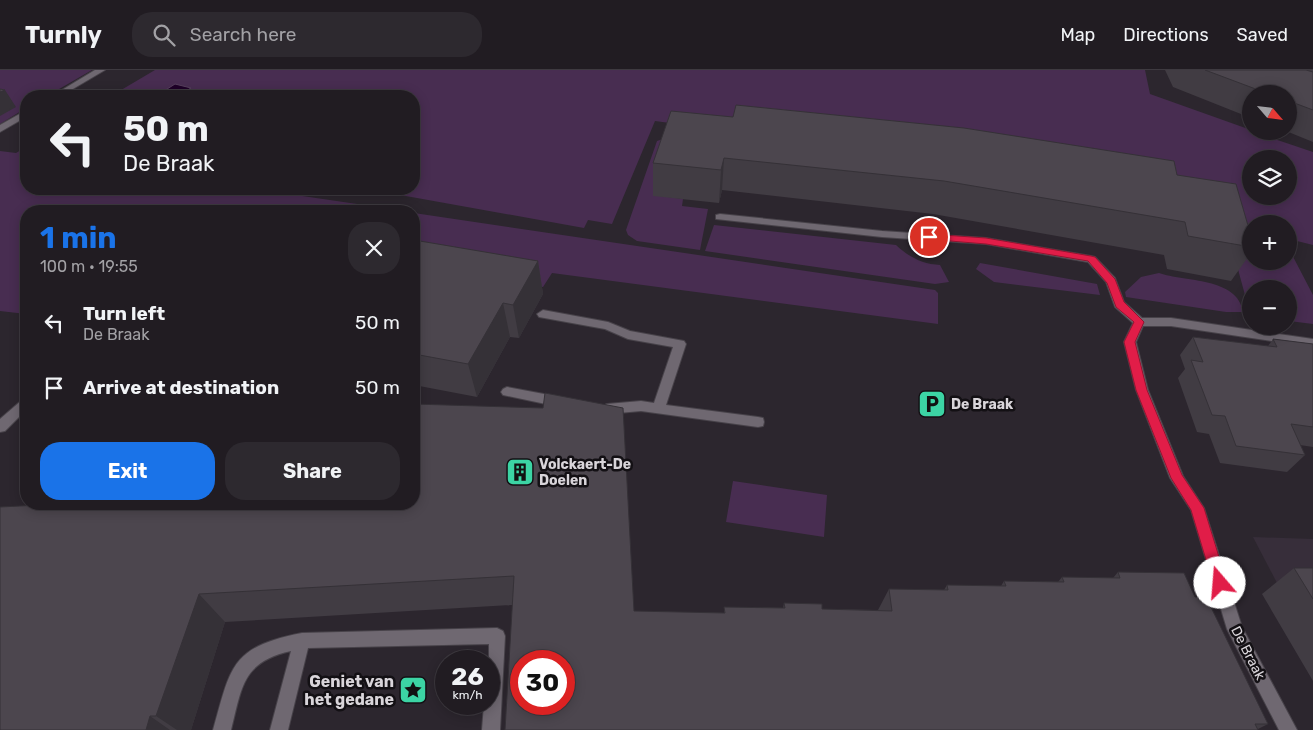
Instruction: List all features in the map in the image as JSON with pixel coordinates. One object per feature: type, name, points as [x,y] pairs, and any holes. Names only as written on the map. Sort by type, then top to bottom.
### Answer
[{"type":"street","points":[[66,90],[101,70]]},
{"type":"street","points":[[0,129],[20,117]]},
{"type":"street","points":[[720,216],[882,234],[986,241],[1091,259],[1111,282],[1119,304],[1139,322],[1171,322],[1313,343]]},
{"type":"street","points":[[543,314],[608,326],[628,335],[680,344],[659,408]]},
{"type":"street","name":"De Braak","points":[[1139,322],[1130,342],[1142,390],[1177,478],[1197,508],[1235,629],[1288,730]]},
{"type":"street","points":[[507,392],[574,404]]},
{"type":"street","points":[[594,408],[638,406],[758,422]]},
{"type":"street","points":[[0,427],[20,408]]},
{"type":"street","points":[[222,730],[239,673],[255,656],[280,645],[302,641],[497,636],[491,730]]},
{"type":"street","points":[[279,730],[302,641]]},
{"type":"shaded area","points":[[0,70],[92,70],[57,90],[20,90],[20,112],[0,124]]},
{"type":"shaded area","points":[[155,70],[1145,70],[1150,94],[1242,127],[1242,140],[1278,140],[1313,152],[1313,245],[1297,241],[1297,215],[1242,215],[1242,228],[1231,225],[1208,194],[655,121],[612,224],[588,220],[584,228],[400,195],[420,195],[420,90],[121,90]]},
{"type":"shaded area","points":[[175,84],[191,88],[188,90],[166,90]]},
{"type":"shaded area","points":[[663,139],[653,195],[683,199],[682,206],[708,209],[700,250],[637,241],[628,235],[626,230],[657,141]]},
{"type":"shaded area","points":[[0,151],[16,153],[20,151],[20,195],[296,195],[364,205],[20,205],[20,313],[0,311]]},
{"type":"shaded area","points":[[420,214],[935,290],[938,293],[938,324],[552,273],[543,287],[420,265]]},
{"type":"shaded area","points":[[714,225],[896,245],[916,259],[940,265],[949,282],[935,284],[705,251]]},
{"type":"shaded area","points":[[1230,240],[1242,242],[1242,270],[1297,270],[1297,264],[1313,295],[1313,324],[1297,322],[1297,280],[1242,280],[1242,284]]},
{"type":"shaded area","points":[[980,263],[1097,284],[1100,295],[994,282],[976,269]]},
{"type":"shaded area","points":[[1159,273],[1221,287],[1231,292],[1239,301],[1242,312],[1226,312],[1126,297],[1125,292],[1141,277]]},
{"type":"shaded area","points":[[733,481],[827,495],[824,537],[726,522]]},
{"type":"shaded area","points":[[1253,537],[1313,539],[1313,652]]},
{"type":"building","points":[[1205,70],[1306,70],[1313,72],[1313,110],[1298,104],[1298,85],[1245,85]]},
{"type":"building","points":[[736,105],[964,128],[1174,161],[1177,175],[1236,184],[1245,215],[1242,215],[1242,245],[1188,236],[1185,222],[944,181],[724,158],[721,170],[653,163],[671,111],[733,117]]},
{"type":"building","points":[[420,241],[538,261],[513,305],[503,303],[468,364],[420,355]]},
{"type":"building","points":[[1193,337],[1277,347],[1273,339],[1313,344],[1313,427],[1291,424],[1305,455],[1236,446],[1225,416],[1212,415],[1191,360],[1203,362]]},
{"type":"building","name":"Volckaert-De Doelen","points":[[545,393],[623,408],[634,611],[725,613],[724,607],[785,608],[784,603],[822,604],[822,609],[892,611],[889,589],[948,590],[947,585],[1006,586],[1004,581],[1064,582],[1062,577],[1120,578],[1118,572],[1184,573],[1195,597],[1206,597],[1268,724],[1255,724],[1258,730],[505,730],[514,576],[199,594],[156,716],[150,716],[146,730],[0,730],[0,507],[20,506],[20,510],[420,510],[420,404],[543,408]]},
{"type":"building","points":[[1294,568],[1313,568],[1313,599]]},
{"type":"place","name":"De Braak","points":[[932,404]]},
{"type":"place","name":"Volckaert-De Doelen","points":[[520,472]]},
{"type":"place","name":"Geniet van het gedane","points":[[413,690]]},
{"type":"route","points":[[929,237],[986,241],[1091,259],[1111,282],[1119,304],[1139,322],[1130,342],[1142,390],[1161,442],[1177,478],[1197,508],[1220,583]]}]
